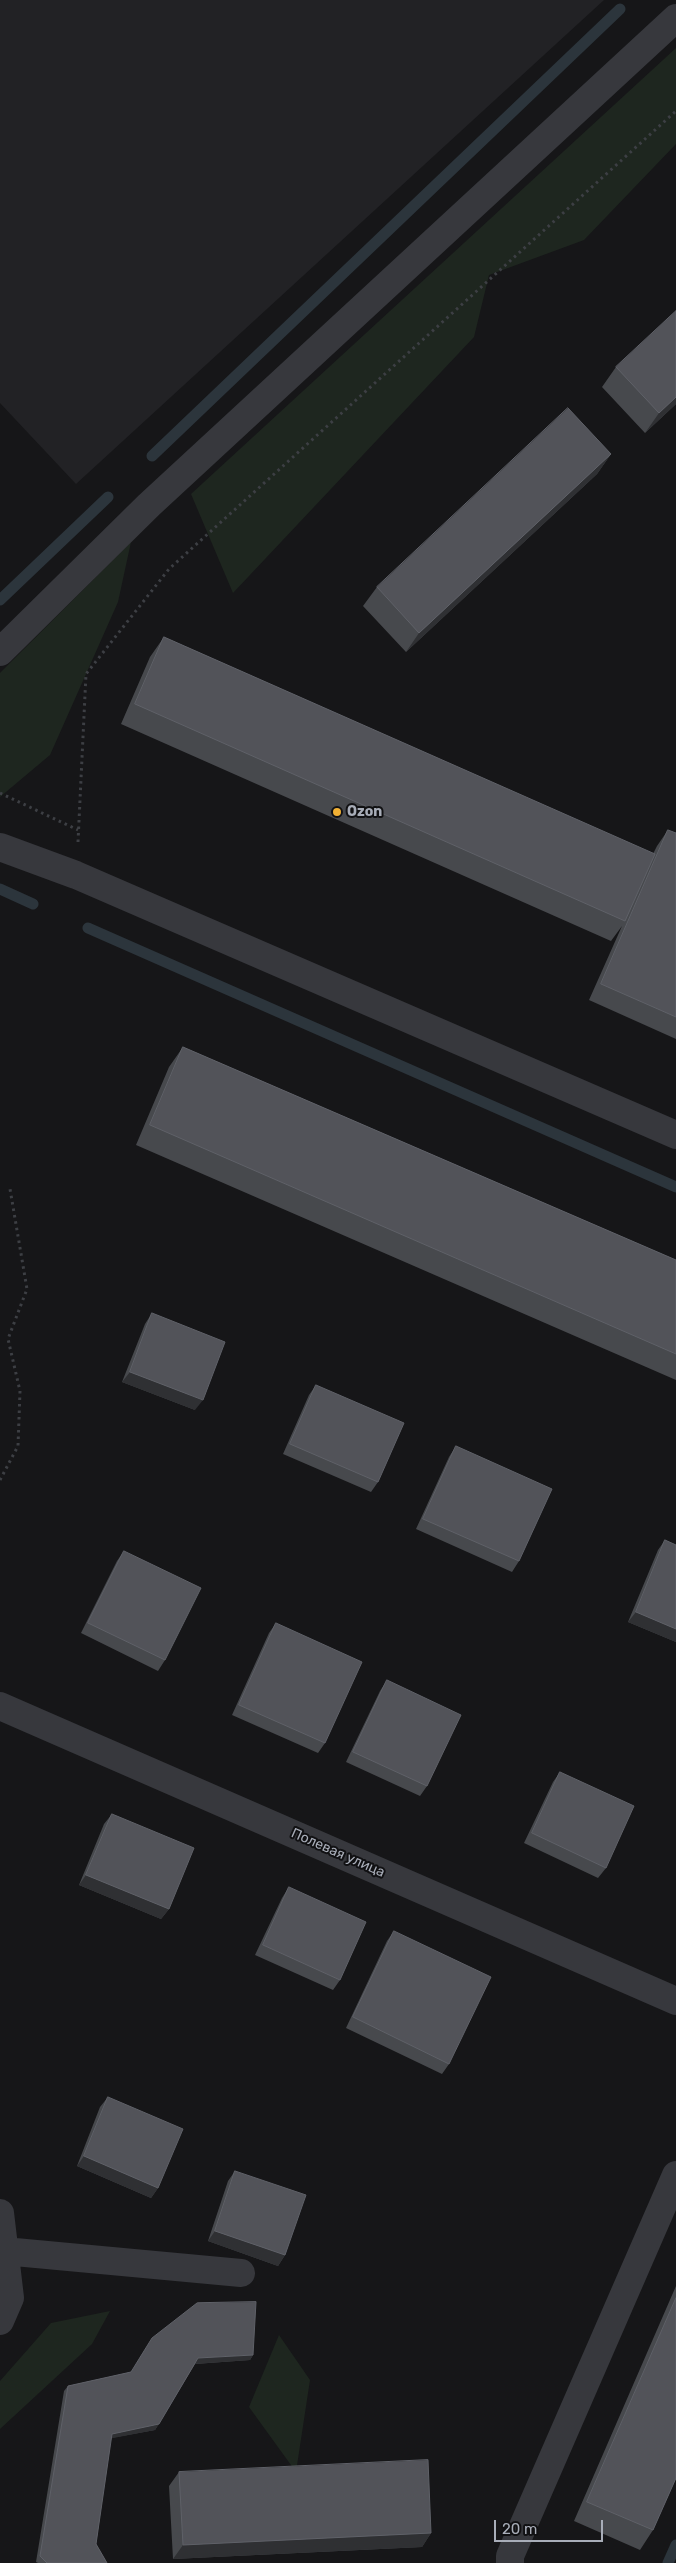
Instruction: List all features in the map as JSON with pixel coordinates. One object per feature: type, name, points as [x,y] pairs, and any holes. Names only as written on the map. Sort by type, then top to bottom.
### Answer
[{"type":"street","points":[[0,652],[149,505],[676,18]]},
{"type":"street","points":[[0,847],[76,875],[676,1135]]},
{"type":"street","name":"Полевая улица","points":[[0,1706],[676,2000]]},
{"type":"street","points":[[510,2563],[510,2556],[676,2175]]},
{"type":"street","points":[[0,2213],[10,2298],[0,2321]]},
{"type":"street","points":[[4,2251],[241,2273]]},
{"type":"path","points":[[76,875],[86,674],[169,569],[676,112]]},
{"type":"path","points":[[0,793],[78,830]]},
{"type":"path","points":[[0,1480],[18,1446],[20,1391],[8,1340],[27,1289],[10,1189]]},
{"type":"shaded area","points":[[0,0],[604,0],[76,484],[0,403]]},
{"type":"shaded area","points":[[676,48],[676,144],[584,240],[489,275],[474,337],[233,593],[191,494]]},
{"type":"shaded area","points":[[131,542],[118,602],[50,755],[0,797],[0,673]]},
{"type":"shaded area","points":[[110,2311],[92,2344],[0,2429],[0,2381],[51,2323]]},
{"type":"shaded area","points":[[279,2335],[310,2380],[296,2472],[249,2407]]},
{"type":"building","points":[[676,311],[676,397],[659,413],[616,367]]},
{"type":"building","points":[[568,408],[611,454],[419,633],[377,587]]},
{"type":"building","points":[[164,637],[655,854],[625,921],[135,704]]},
{"type":"building","points":[[668,830],[676,833],[676,1017],[601,984]]},
{"type":"building","points":[[183,1047],[676,1260],[676,1354],[150,1125]]},
{"type":"building","points":[[152,1313],[225,1342],[203,1400],[130,1372]]},
{"type":"building","points":[[316,1385],[404,1423],[378,1482],[290,1444]]},
{"type":"building","points":[[456,1446],[552,1489],[519,1561],[423,1519]]},
{"type":"building","points":[[665,1540],[676,1545],[676,1629],[636,1612]]},
{"type":"building","points":[[124,1551],[201,1588],[165,1660],[88,1623]]},
{"type":"building","points":[[276,1623],[362,1662],[325,1743],[239,1705]]},
{"type":"building","points":[[387,1680],[461,1715],[427,1786],[353,1752]]},
{"type":"building","points":[[560,1772],[634,1806],[606,1868],[532,1833]]},
{"type":"building","points":[[112,1814],[194,1848],[169,1909],[86,1875]]},
{"type":"building","points":[[289,1887],[366,1922],[340,1980],[263,1945]]},
{"type":"building","points":[[394,1931],[491,1977],[449,2064],[353,2017]]},
{"type":"building","points":[[108,2097],[183,2129],[158,2188],[84,2156]]},
{"type":"building","points":[[235,2171],[306,2195],[285,2255],[215,2231]]},
{"type":"building","points":[[676,2298],[676,2478],[653,2530],[587,2502]]},
{"type":"building","points":[[256,2302],[253,2355],[198,2358],[159,2424],[112,2434],[96,2544],[107,2563],[47,2563],[40,2556],[68,2386],[131,2372],[152,2338],[197,2303]]},
{"type":"building","points":[[428,2460],[431,2533],[183,2545],[179,2472]]},
{"type":"waterway","points":[[152,456],[620,9]]},
{"type":"waterway","points":[[0,600],[108,497]]},
{"type":"waterway","points":[[0,889],[33,904]]},
{"type":"waterway","points":[[88,928],[676,1187]]},
{"type":"waterway","points":[[668,2563],[676,2545]]},
{"type":"place","name":"Ozon","points":[[337,812]]}]
